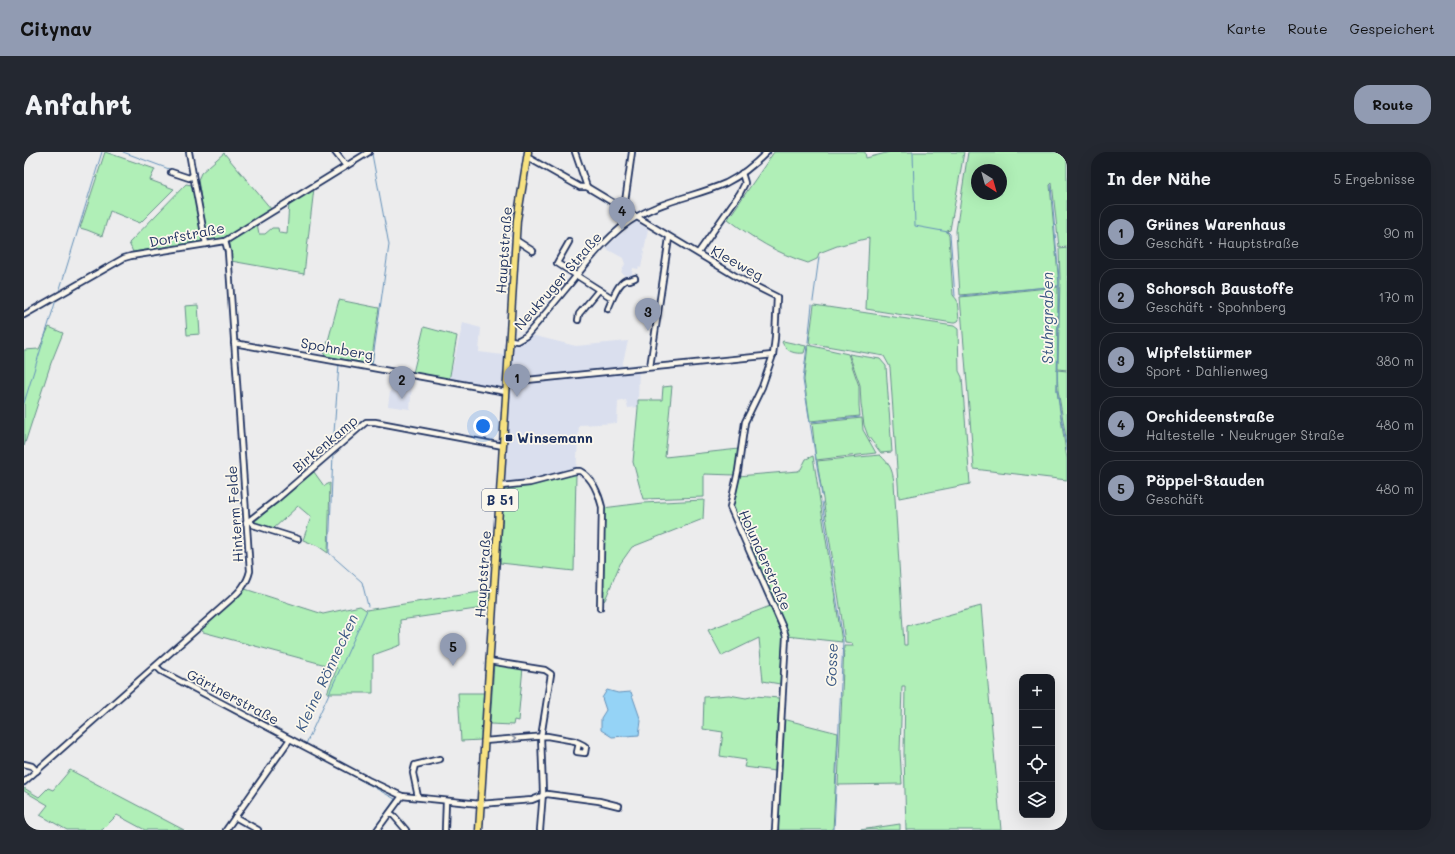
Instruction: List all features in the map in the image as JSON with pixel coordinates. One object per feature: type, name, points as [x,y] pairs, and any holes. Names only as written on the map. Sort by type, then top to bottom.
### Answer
[{"type":"main road","name":"Hauptstraße","points":[[479,830],[506,392],[511,340],[516,240],[519,201],[527,154]]},
{"type":"street","points":[[189,152],[206,244]]},
{"type":"street","points":[[334,152],[346,166]]},
{"type":"street","name":"Dorfstraße","points":[[24,315],[124,258],[225,242],[369,152]]},
{"type":"street","points":[[575,152],[587,188]]},
{"type":"street","points":[[624,209],[632,152]]},
{"type":"street","name":"Neukruger Straße","points":[[511,340],[517,341],[526,336],[577,275],[614,234],[637,217],[657,206],[725,183],[742,174],[767,152]]},
{"type":"street","name":"Kleeweg","points":[[527,154],[580,186],[587,188],[624,209],[669,238],[737,277],[777,297],[773,355]]},
{"type":"street","points":[[171,172],[189,178],[193,175]]},
{"type":"street","points":[[698,254],[745,184],[742,174]]},
{"type":"street","points":[[650,367],[669,238]]},
{"type":"street","points":[[516,240],[534,250]]},
{"type":"street","name":"Hinterm Felde","points":[[24,782],[240,591],[246,582],[250,571],[248,522],[228,252],[225,242]]},
{"type":"street","points":[[569,242],[557,263],[612,298]]},
{"type":"street","points":[[608,309],[612,298],[622,282],[635,278]]},
{"type":"street","points":[[578,320],[579,314],[599,290]]},
{"type":"street","name":"Spohnberg","points":[[234,343],[506,392]]},
{"type":"street","points":[[507,382],[773,355]]},
{"type":"street","name":"Holunderstraße","points":[[773,355],[762,387],[745,422],[738,471],[730,507],[786,637],[775,830]]},
{"type":"street","name":"Birkenkamp","points":[[248,522],[366,422],[375,422],[503,446]]},
{"type":"street","points":[[501,486],[530,483],[576,471],[584,473],[599,494],[602,507],[600,608]]},
{"type":"street","points":[[248,522],[253,525],[298,539]]},
{"type":"street","points":[[489,660],[545,670],[551,674],[541,737],[543,794],[540,830]]},
{"type":"street","name":"Gärtnerstraße","points":[[156,666],[161,671],[290,740],[380,787],[402,796],[480,804],[532,800],[543,794]]},
{"type":"street","points":[[484,741],[547,736],[579,742]]},
{"type":"street","points":[[226,830],[290,740]]},
{"type":"street","points":[[418,797],[413,773],[415,765],[440,759]]},
{"type":"street","points":[[24,764],[32,766],[37,771]]},
{"type":"street","points":[[543,794],[599,801],[619,806]]},
{"type":"street","points":[[377,830],[402,796]]},
{"type":"street","points":[[445,830],[446,801]]},
{"type":"street","points":[[390,813],[406,830]]},
{"type":"street","points":[[235,817],[258,830]]},
{"type":"shaded area","points":[[636,221],[648,229],[641,268],[633,268],[633,275],[630,278],[626,277],[621,272],[625,264],[623,258],[605,248]]},
{"type":"shaded area","points":[[463,323],[481,328],[479,352],[503,355],[504,342],[518,345],[531,335],[576,346],[628,341],[622,366],[639,364],[638,407],[628,408],[626,400],[618,402],[617,423],[579,425],[576,473],[499,491],[504,396],[489,393],[489,388],[449,381]]},
{"type":"shaded area","points":[[393,370],[413,373],[410,409],[388,406]]},
{"type":"green space","points":[[105,152],[155,169],[150,180],[174,189],[140,223],[110,211],[102,236],[80,228]]},
{"type":"green space","points":[[774,152],[865,152],[866,158],[890,152],[964,152],[950,230],[947,231],[949,236],[953,295],[957,300],[959,320],[953,323],[866,309],[869,238],[837,246],[819,253],[817,259],[808,263],[786,255],[766,245],[728,219]]},
{"type":"green space","points":[[968,152],[1067,152],[1067,246],[1059,247],[1052,183],[1050,185],[1059,286],[960,295],[956,231]]},
{"type":"green space","points":[[224,153],[272,210],[224,239],[211,241],[207,237],[198,180],[201,173]]},
{"type":"green space","points":[[186,184],[192,185],[203,240],[201,242],[133,252],[129,243]]},
{"type":"green space","points":[[314,188],[304,274],[231,261],[230,241],[257,223],[259,234],[265,234],[272,228],[278,228],[279,233],[287,234],[289,203]]},
{"type":"green space","points":[[1067,248],[1067,370],[1058,369],[1060,278],[1059,249]]},
{"type":"green space","points":[[1058,287],[1057,391],[1067,459],[1067,480],[974,469],[960,297]]},
{"type":"green space","points":[[339,300],[379,308],[371,364],[324,356]]},
{"type":"green space","points":[[198,305],[200,334],[187,335],[185,306]]},
{"type":"green space","points":[[814,305],[954,326],[958,329],[959,371],[962,377],[970,484],[899,498],[890,367],[884,356],[809,343]]},
{"type":"green space","points":[[49,327],[63,333],[51,363],[24,446],[24,350],[39,349]]},
{"type":"green space","points":[[424,327],[457,336],[449,381],[413,373]]},
{"type":"green space","points":[[782,342],[806,346],[804,353],[794,353],[788,350]]},
{"type":"green space","points":[[808,345],[848,354],[859,386],[860,416],[810,421],[804,380]]},
{"type":"green space","points":[[849,354],[880,359],[886,366],[892,452],[881,453],[868,436],[864,425],[860,385]]},
{"type":"green space","points":[[1057,370],[1067,371],[1067,444],[1058,390]]},
{"type":"green space","points":[[672,386],[665,457],[739,449],[735,475],[704,474],[704,497],[643,499],[633,462],[638,400],[662,400],[663,387]]},
{"type":"green space","points":[[862,418],[863,430],[876,453],[816,460],[812,423]]},
{"type":"green space","points":[[880,455],[890,467],[894,482],[904,645],[907,645],[907,626],[981,606],[1001,830],[906,830],[904,754],[905,686],[902,686],[900,752],[902,784],[838,785],[844,646],[853,646],[852,643],[845,642],[817,461]]},
{"type":"green space","points":[[813,456],[842,642],[787,636],[731,507],[738,476],[798,471],[801,469],[806,459]]},
{"type":"green space","points":[[314,472],[324,486],[330,483],[328,553],[318,546],[303,540],[311,517],[298,506],[272,530],[256,525],[254,522]]},
{"type":"green space","points":[[576,473],[574,571],[500,563],[504,490]]},
{"type":"green space","points":[[704,500],[703,519],[632,547],[620,564],[605,600],[601,603],[603,508],[643,503]]},
{"type":"green space","points":[[245,589],[323,614],[360,606],[366,610],[492,590],[490,607],[400,620],[401,645],[373,655],[373,693],[327,693],[337,668],[203,632],[201,629]]},
{"type":"green space","points":[[770,606],[783,637],[780,684],[763,681],[759,638],[722,656],[708,630]]},
{"type":"green space","points":[[494,663],[523,667],[518,721],[514,720],[513,725],[490,724]]},
{"type":"green space","points":[[458,693],[485,693],[482,740],[461,741]]},
{"type":"green space","points":[[729,695],[746,698],[755,696],[779,698],[775,771],[744,767],[746,760],[720,756],[723,732],[703,729],[704,697]]},
{"type":"green space","points":[[783,719],[838,733],[833,830],[777,830]]},
{"type":"green space","points":[[70,770],[184,830],[145,830],[117,815],[102,830],[67,830],[40,815],[48,805],[24,791],[24,788],[39,797],[48,788],[53,790]]},
{"type":"green space","points":[[900,824],[900,830],[860,830]]},
{"type":"water","points":[[607,690],[618,693],[631,692],[641,721],[639,735],[612,737],[601,730],[601,718],[606,710],[602,698]]},
{"type":"waterway","points":[[59,292],[102,152]]},
{"type":"waterway","points":[[123,152],[169,169]]},
{"type":"waterway","points":[[913,152],[915,226],[948,232],[950,234],[955,296]]},
{"type":"waterway","points":[[339,359],[372,365],[389,245],[372,154]]},
{"type":"waterway","name":"Stuhrgraben","points":[[1051,185],[1059,279],[1057,390],[1067,451]]},
{"type":"waterway","name":"Gosse","points":[[813,301],[819,257]]},
{"type":"waterway","points":[[961,296],[1058,286]]},
{"type":"waterway","points":[[24,403],[56,300]]},
{"type":"waterway","name":"Gosse","points":[[808,342],[812,305]]},
{"type":"waterway","name":"Gosse","points":[[807,346],[803,380],[822,496]]},
{"type":"waterway","points":[[333,447],[339,364]]},
{"type":"waterway","points":[[810,422],[860,417]]},
{"type":"waterway","points":[[333,454],[329,553],[362,582],[368,606]]},
{"type":"waterway","name":"Gosse","points":[[822,502],[843,641],[834,830]]},
{"type":"waterway","name":"Kleine Rönnecken","points":[[306,744],[367,610]]},
{"type":"waterway","name":"Kleine Rönnecken","points":[[314,754],[395,799],[376,826]]},
{"type":"place","name":"Orchideenstraße","points":[[622,230]]},
{"type":"place","name":"Wipfelstürmer","points":[[648,331]]},
{"type":"place","name":"Grünes Warenhaus","points":[[517,397]]},
{"type":"place","name":"Schorsch Baustoffe","points":[[402,399]]},
{"type":"place","name":"Winsemann","points":[[509,438]]},
{"type":"place","name":"Pöppel-Stauden","points":[[453,666]]}]
